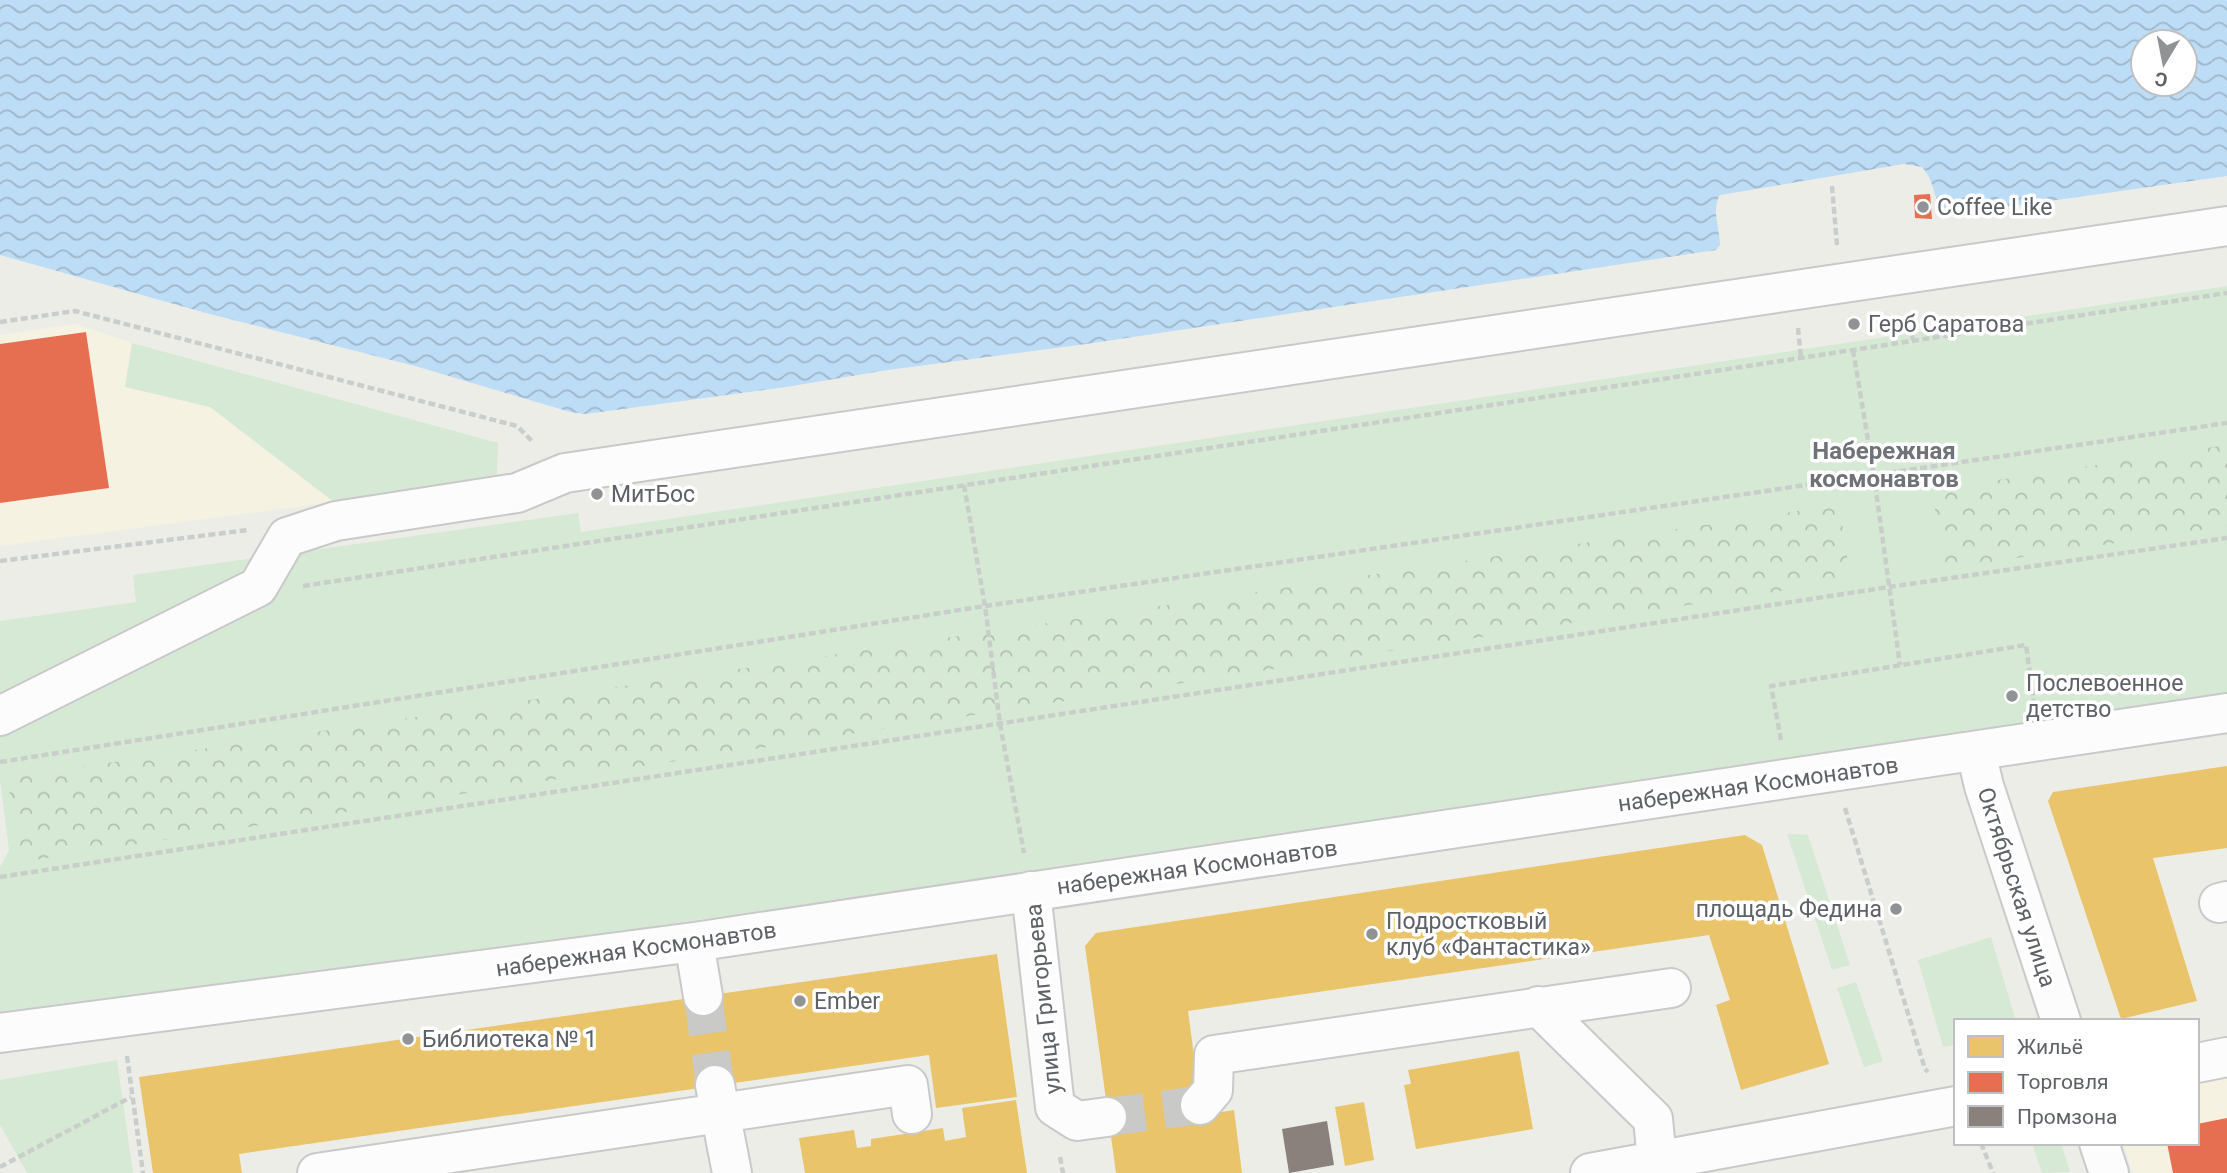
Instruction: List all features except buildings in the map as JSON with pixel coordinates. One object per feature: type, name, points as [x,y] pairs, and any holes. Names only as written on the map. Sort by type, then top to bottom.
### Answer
[{"type":"street","points":[[0,716],[258,587],[286,537],[336,521],[517,493],[565,473],[2227,226]]},
{"type":"street","name":"набережная Космонавтов","points":[[0,1033],[694,942],[2227,713]]},
{"type":"street","name":"Октябрьская улица","points":[[1976,752],[1984,786],[2060,1019]]},
{"type":"street","name":"улица Григорьева","points":[[1031,891],[1055,1107],[1077,1121],[1107,1117]]},
{"type":"street","points":[[694,942],[703,996]]},
{"type":"street","points":[[1200,1105],[1213,1090],[1214,1055],[1671,988]]},
{"type":"street","points":[[1538,1006],[1653,1119],[1657,1161]]},
{"type":"street","points":[[2199,1063],[2227,1057]]},
{"type":"street","points":[[317,1173],[717,1100],[908,1085],[912,1114]]},
{"type":"street","points":[[1590,1173],[1657,1161],[1698,1164],[1945,1092]]},
{"type":"street","points":[[717,1100],[732,1173]]},
{"type":"street","points":[[2100,1145],[2109,1173]]},
{"type":"path","points":[[1832,186],[1841,283]]},
{"type":"path","points":[[258,587],[277,590],[2227,293]]},
{"type":"path","points":[[1906,302],[1913,340]]},
{"type":"path","points":[[0,322],[75,311],[517,426],[565,473]]},
{"type":"path","points":[[1798,318],[1801,358]]},
{"type":"path","points":[[1853,350],[1874,476],[1900,665]]},
{"type":"path","points":[[0,762],[985,606],[2227,423]]},
{"type":"path","points":[[964,485],[985,606],[1000,724],[1031,891]]},
{"type":"path","points":[[0,561],[242,529],[286,537]]},
{"type":"path","points":[[0,877],[1889,587],[2227,538]]},
{"type":"path","points":[[1788,779],[1771,686],[2026,645],[2040,742]]},
{"type":"path","points":[[1833,772],[1925,1069],[1945,1092]]},
{"type":"path","points":[[122,1018],[143,1173]]},
{"type":"path","points":[[0,1167],[131,1097]]},
{"type":"path","points":[[1982,1145],[1993,1173]]},
{"type":"shaded area","points":[[76,324],[132,343],[126,387],[210,407],[334,502],[0,546],[0,335]]},
{"type":"shaded area","points":[[2227,1078],[2227,1173],[2133,1173],[2124,1145],[2199,1145],[2199,1083]]},
{"type":"green space","points":[[2227,286],[2227,694],[0,1023],[0,867],[9,850],[0,780],[0,621],[136,602],[133,575],[578,513],[581,532]]},
{"type":"green space","points":[[132,343],[498,443],[497,475],[334,502],[210,407],[125,387]]},
{"type":"green space","points":[[2227,445],[2227,526],[1944,569],[1932,490]]},
{"type":"green space","points":[[1839,505],[1851,580],[20,862],[7,778]]},
{"type":"green space","points":[[1787,834],[1808,835],[1850,965],[1832,970]]},
{"type":"green space","points":[[1991,937],[2015,1019],[1954,1019],[1954,1045],[1943,1047],[1918,960]]},
{"type":"green space","points":[[1856,982],[1883,1061],[1864,1067],[1837,988]]},
{"type":"green space","points":[[117,1060],[133,1173],[27,1173],[0,1125],[0,1080]]},
{"type":"green space","points":[[2033,1145],[2062,1145],[2070,1172],[2042,1173]]},
{"type":"water","points":[[0,0],[2227,0],[2227,176],[1964,213],[1944,208],[1939,203],[1932,183],[1922,167],[1904,164],[1720,195],[1716,213],[1720,245],[1716,250],[1086,344],[586,414],[570,412],[415,366],[206,313],[0,255]]},
{"type":"tunnel","points":[[703,996],[715,1085]]},
{"type":"tunnel","points":[[1107,1117],[1200,1105]]},
{"type":"place","name":"Coffee Like","points":[[1923,207]]},
{"type":"place","name":"Герб Саратова","points":[[1854,324]]},
{"type":"place","name":"МитБос","points":[[597,494]]},
{"type":"place","name":"Послевоенное детство","points":[[2012,696]]},
{"type":"place","name":"площадь Федина","points":[[1896,909]]},
{"type":"place","name":"Подростковый клуб «Фантастика»","points":[[1372,934]]},
{"type":"place","name":"Ember","points":[[800,1001]]},
{"type":"place","name":"Библиотека № 1","points":[[408,1039]]},
{"type":"district","name":"Набережная космонавтов","points":[[1884,465]]}]
